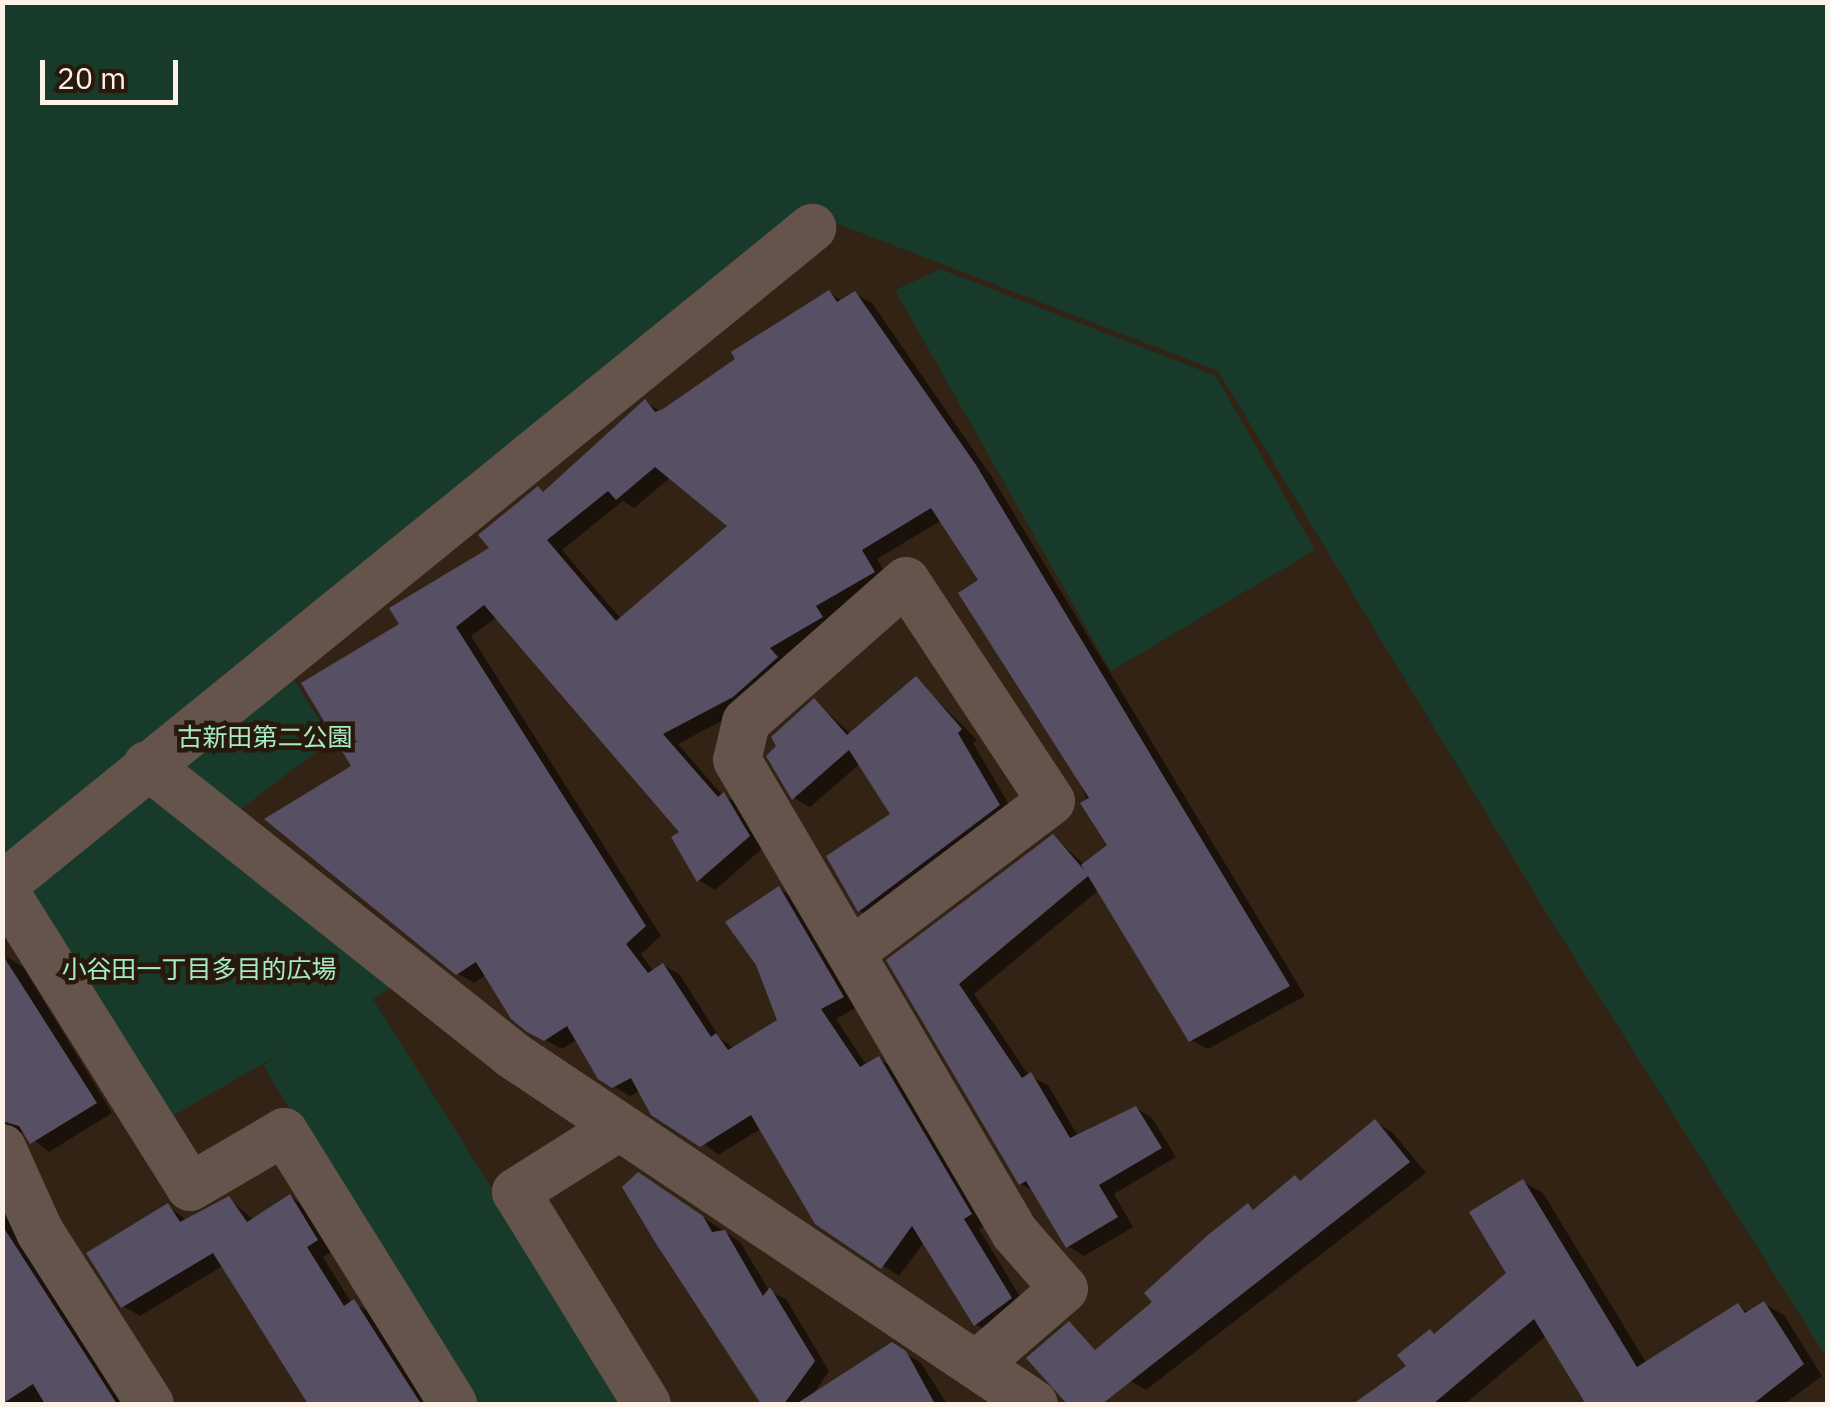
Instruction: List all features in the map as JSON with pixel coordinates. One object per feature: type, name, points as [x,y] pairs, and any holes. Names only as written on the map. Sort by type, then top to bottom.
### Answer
[{"type":"street","points":[[453,1404],[284,1132],[190,1187],[2,886],[812,228]]},
{"type":"street","points":[[853,951],[1051,800],[906,581],[746,722],[738,760],[1015,1232],[1064,1289],[976,1364]]},
{"type":"street","points":[[147,766],[511,1054],[1034,1404]]},
{"type":"street","points":[[620,1126],[516,1192],[647,1404]]},
{"type":"street","points":[[2,1148],[40,1232],[150,1404]]},
{"type":"green space","points":[[3,3],[1827,3],[1827,1358],[1552,922],[1218,371],[810,213],[3,873]]},
{"type":"green space","points":[[940,269],[1216,376],[1315,550],[1111,671],[895,290]]},
{"type":"green space","name":"古新田第二公園","points":[[285,666],[332,740],[232,816],[182,776],[190,742]]},
{"type":"green space","name":"小谷田一丁目多目的広場","points":[[132,796],[159,798],[398,984],[373,999],[627,1404],[472,1404],[263,1065],[290,1048],[164,1121],[32,908],[37,875]]},
{"type":"building","points":[[829,290],[837,302],[855,291],[976,465],[1290,986],[1189,1042],[1088,876],[959,984],[1022,1078],[1031,1072],[1070,1138],[1136,1106],[1162,1148],[1099,1185],[1118,1217],[1066,1248],[1026,1181],[1019,1185],[886,960],[1053,834],[1085,871],[1081,865],[1107,845],[1080,803],[1089,798],[958,593],[978,580],[931,508],[862,550],[875,572],[816,606],[823,617],[770,648],[778,657],[733,697],[663,734],[718,797],[724,792],[750,836],[697,882],[671,837],[679,832],[484,605],[456,627],[646,926],[626,944],[648,973],[663,963],[711,1037],[716,1033],[728,1050],[777,1020],[756,965],[725,922],[779,886],[844,997],[821,1009],[860,1067],[879,1056],[972,1214],[964,1219],[1012,1298],[974,1326],[912,1226],[881,1269],[815,1224],[751,1115],[700,1147],[651,1115],[631,1078],[612,1088],[598,1079],[567,1026],[544,1041],[527,1032],[511,1019],[476,962],[456,975],[264,819],[351,766],[301,683],[399,624],[389,608],[489,548],[478,535],[538,486],[543,492],[645,399],[655,412],[663,409],[735,359],[731,352]],"holes":[[[655,467],[727,526],[616,621],[547,540],[608,491],[616,500]]]},
{"type":"building","points":[[916,676],[962,729],[958,733],[1000,805],[858,912],[826,856],[890,814],[849,750],[792,800],[766,756],[776,746],[771,737],[814,698],[847,735]]},
{"type":"building","points":[[2,954],[97,1103],[30,1144],[19,1126],[2,1121]]},
{"type":"building","points":[[1375,1119],[1410,1162],[1102,1404],[1067,1404],[1026,1358],[1069,1321],[1095,1350],[1152,1302],[1144,1293],[1208,1235],[1248,1203],[1253,1210],[1295,1175],[1300,1181]]},
{"type":"building","points":[[638,1172],[703,1216],[712,1232],[725,1230],[763,1296],[770,1287],[815,1361],[784,1404],[761,1404],[655,1242],[622,1187]]},
{"type":"building","points":[[1523,1179],[1637,1367],[1738,1303],[1745,1313],[1764,1301],[1804,1364],[1753,1404],[1579,1404],[1584,1401],[1534,1319],[1433,1404],[1353,1404],[1406,1366],[1397,1355],[1430,1329],[1434,1334],[1506,1273],[1469,1212]]},
{"type":"building","points":[[290,1194],[318,1240],[307,1247],[344,1306],[354,1299],[421,1404],[308,1404],[213,1253],[121,1308],[86,1253],[168,1203],[180,1222],[229,1196],[247,1222]]},
{"type":"building","points":[[2,1225],[117,1404],[45,1404],[33,1384],[2,1404]]},
{"type":"building","points":[[892,1342],[906,1351],[935,1404],[796,1404]]}]
